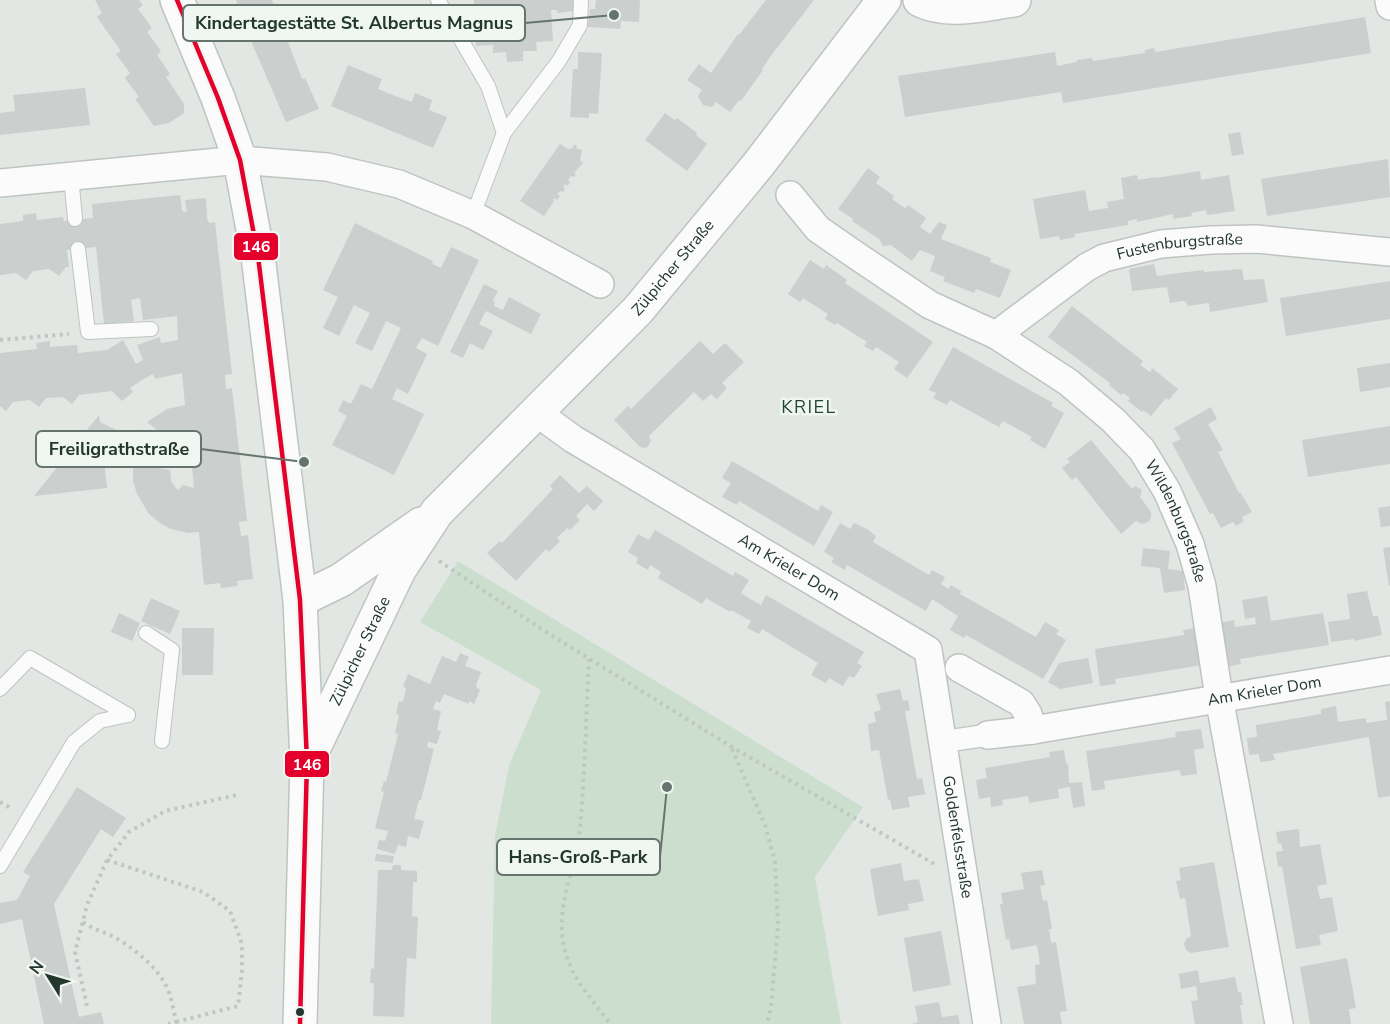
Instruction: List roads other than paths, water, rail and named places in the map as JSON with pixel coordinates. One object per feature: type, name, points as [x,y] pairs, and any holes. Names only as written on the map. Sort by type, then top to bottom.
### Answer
[{"type":"street","points":[[177,0],[218,98],[240,160],[258,256],[300,600],[307,762],[300,1024]]},
{"type":"street","name":"Zülpicher Straße","points":[[300,600],[341,580],[437,512],[638,310],[759,165],[884,0]]},
{"type":"street","points":[[920,0],[927,4],[957,7],[1014,0]]},
{"type":"street","points":[[1389,0],[1390,6]]},
{"type":"street","points":[[0,183],[240,160],[327,166],[399,184],[473,215],[600,284]]},
{"type":"street","name":"Wildenburgstraße","points":[[790,195],[818,229],[857,256],[930,305],[996,335],[1068,382],[1113,420],[1142,450],[1167,491],[1190,544],[1202,586],[1219,697],[1280,1024]]},
{"type":"street","name":"Fustenburgstraße","points":[[996,335],[1087,267],[1104,258],[1161,244],[1256,239],[1390,252]]},
{"type":"street","name":"Am Krieler Dom","points":[[536,412],[573,439],[1021,703],[1028,714],[1033,730]]},
{"type":"street","name":"Zülpicher Straße","points":[[307,762],[399,570],[437,512]]},
{"type":"street","name":"Goldenfelsstraße","points":[[928,650],[987,1024]]},
{"type":"street","name":"Am Krieler Dom","points":[[941,742],[1033,730],[1390,670]]},
{"type":"lane","points":[[438,0],[488,86],[504,133]]},
{"type":"lane","points":[[473,215],[504,133],[559,61],[580,25],[581,0]]},
{"type":"lane","points":[[70,176],[75,219]]},
{"type":"lane","points":[[78,249],[88,332],[151,330]]},
{"type":"lane","points":[[146,633],[172,650],[162,741]]},
{"type":"lane","points":[[0,689],[30,658],[128,715],[100,721],[74,742],[0,866]]},
{"type":"place","name":"Kindertagestätte St. Albertus Magnus","points":[[614,15]]},
{"type":"place","name":"Freiligrathstraße","points":[[304,462]]},
{"type":"place","name":"Hans-Groß-Park","points":[[667,787]]},
{"type":"district","name":"KRIEL","points":[[809,407]]}]
